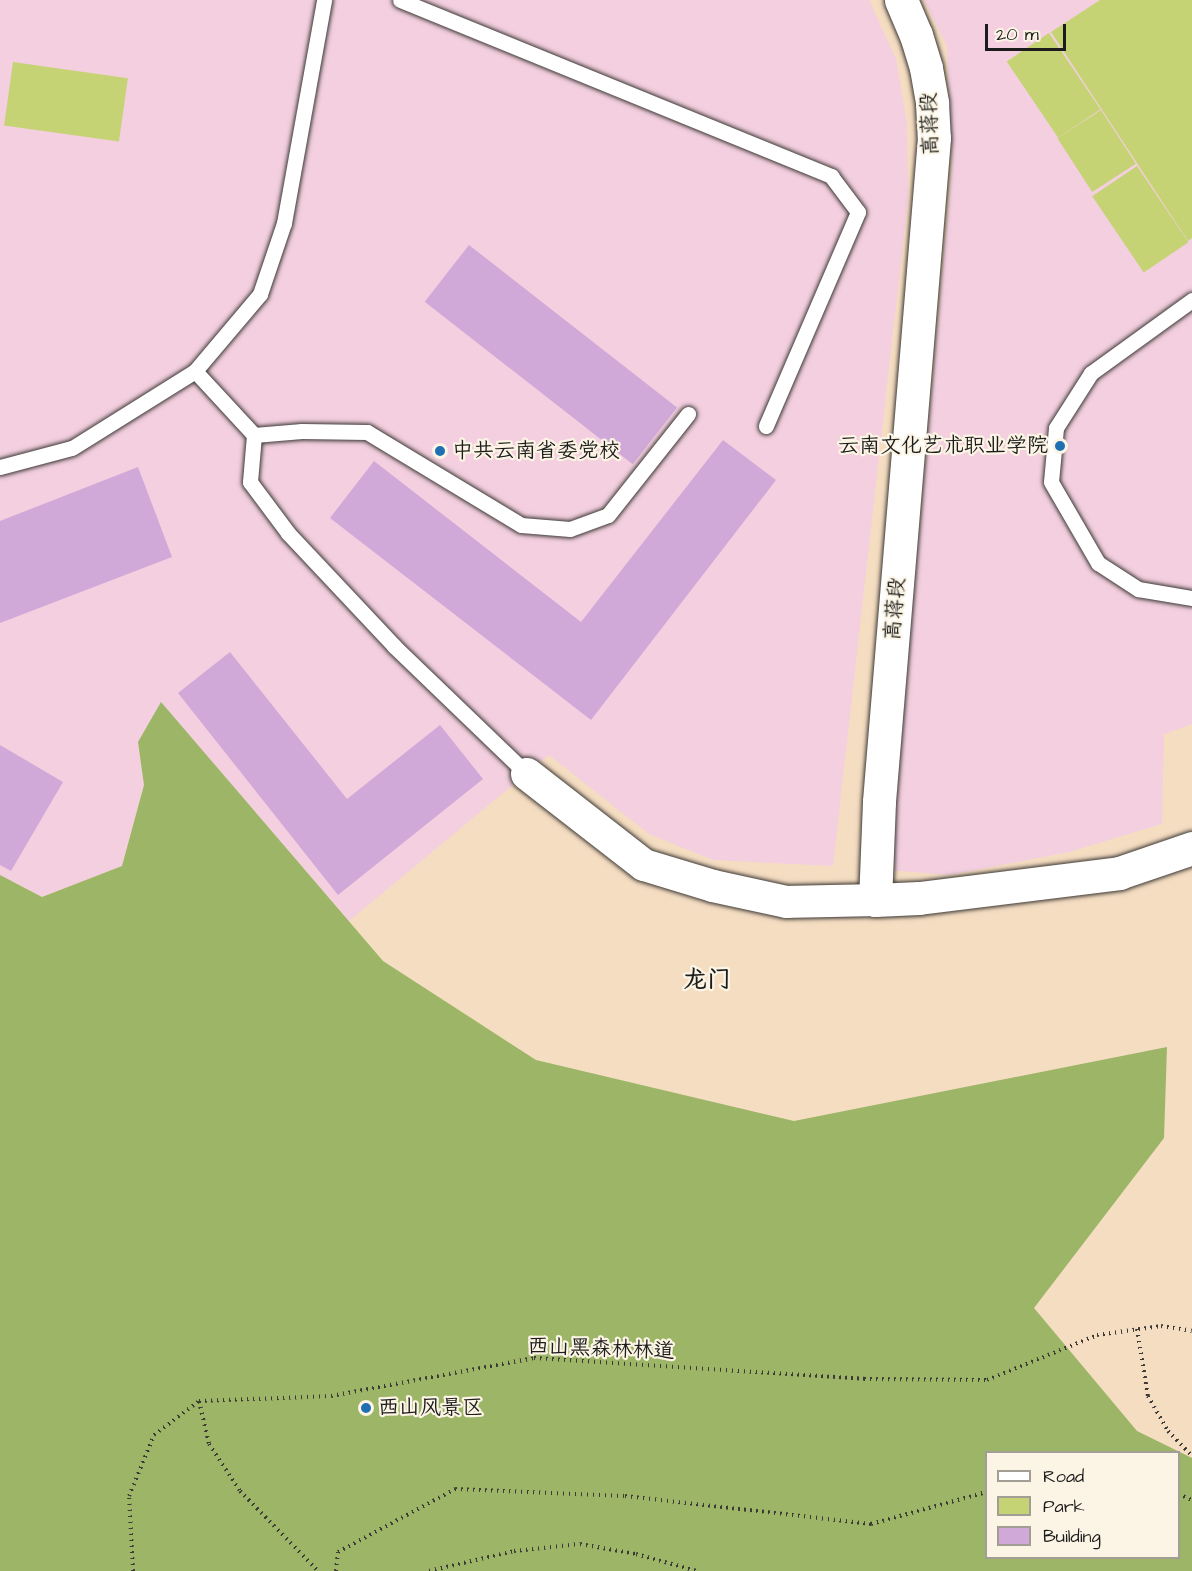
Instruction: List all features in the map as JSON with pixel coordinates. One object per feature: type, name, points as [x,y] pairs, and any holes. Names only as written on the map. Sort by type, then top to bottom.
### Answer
[{"type":"main road","name":"高蒋段","points":[[875,900],[880,790],[934,138],[932,103],[926,68],[902,0]]},
{"type":"main road","points":[[875,900],[919,898],[1119,873],[1192,848]]},
{"type":"street","points":[[526,774],[644,865],[713,886],[788,902],[875,900]]},
{"type":"lane","points":[[0,467],[72,448],[195,371],[260,294],[284,223],[324,0]]},
{"type":"lane","points":[[400,0],[831,176],[858,212],[766,426]]},
{"type":"lane","points":[[1192,300],[1091,373],[1056,428],[1051,482],[1098,563],[1138,589],[1192,598]]},
{"type":"lane","points":[[195,371],[254,435],[250,482],[288,533],[394,646],[526,774]]},
{"type":"lane","points":[[254,435],[302,431],[367,432],[521,525],[570,529],[608,515],[688,414]]},
{"type":"path","name":"西山黑森林林道","points":[[200,1401],[331,1396],[534,1358],[864,1379],[987,1380],[1097,1335],[1161,1326],[1192,1330]]},
{"type":"path","points":[[1137,1329],[1148,1396],[1168,1431],[1192,1456]]},
{"type":"path","points":[[133,1571],[129,1496],[154,1435],[200,1401],[209,1444],[240,1491],[318,1571]]},
{"type":"path","points":[[336,1571],[338,1552],[455,1489],[625,1496],[871,1524],[985,1493]]},
{"type":"path","points":[[429,1571],[514,1551],[580,1544],[636,1554],[697,1571]]},
{"type":"shaded area","name":"中共云南省委党校","points":[[0,0],[869,0],[896,59],[907,123],[908,199],[833,866],[713,860],[649,834],[549,755],[349,921],[161,703],[138,742],[144,784],[122,866],[42,897],[0,875]]},
{"type":"shaded area","name":"云南文化艺术职业学院","points":[[924,0],[1192,0],[1192,724],[1164,734],[1162,824],[1069,852],[950,875],[888,870],[952,168],[947,46]]},
{"type":"green space","points":[[1100,0],[1192,0],[1192,238],[1188,241],[1051,32]]},
{"type":"green space","points":[[1049,33],[1100,109],[1058,138],[1007,62]]},
{"type":"green space","points":[[13,62],[128,78],[119,142],[4,125]]},
{"type":"green space","points":[[1101,110],[1136,164],[1092,192],[1057,138]]},
{"type":"green space","points":[[1137,166],[1188,242],[1144,272],[1092,196]]},
{"type":"green space","points":[[161,702],[383,961],[536,1060],[794,1121],[1167,1047],[1164,1138],[1034,1308],[1137,1431],[1178,1451],[985,1451],[985,1559],[1180,1559],[1180,1452],[1192,1458],[1192,1571],[0,1571],[0,875],[42,897],[122,866],[144,785],[138,742]]},
{"type":"building","points":[[469,245],[677,408],[633,464],[425,302]]},
{"type":"building","points":[[723,440],[776,480],[591,720],[330,518],[374,461],[581,622]]},
{"type":"building","points":[[138,467],[172,557],[0,623],[0,521]]},
{"type":"building","points":[[230,652],[347,799],[440,725],[483,779],[338,895],[178,693]]},
{"type":"building","points":[[0,745],[63,782],[11,871],[0,865]]},
{"type":"place","name":"云南文化艺术职业学院","points":[[1060,446]]},
{"type":"place","name":"中共云南省委党校","points":[[440,451]]},
{"type":"place","name":"西山风景区","points":[[366,1408]]},
{"type":"district","name":"龙门","points":[[707,981]]}]
